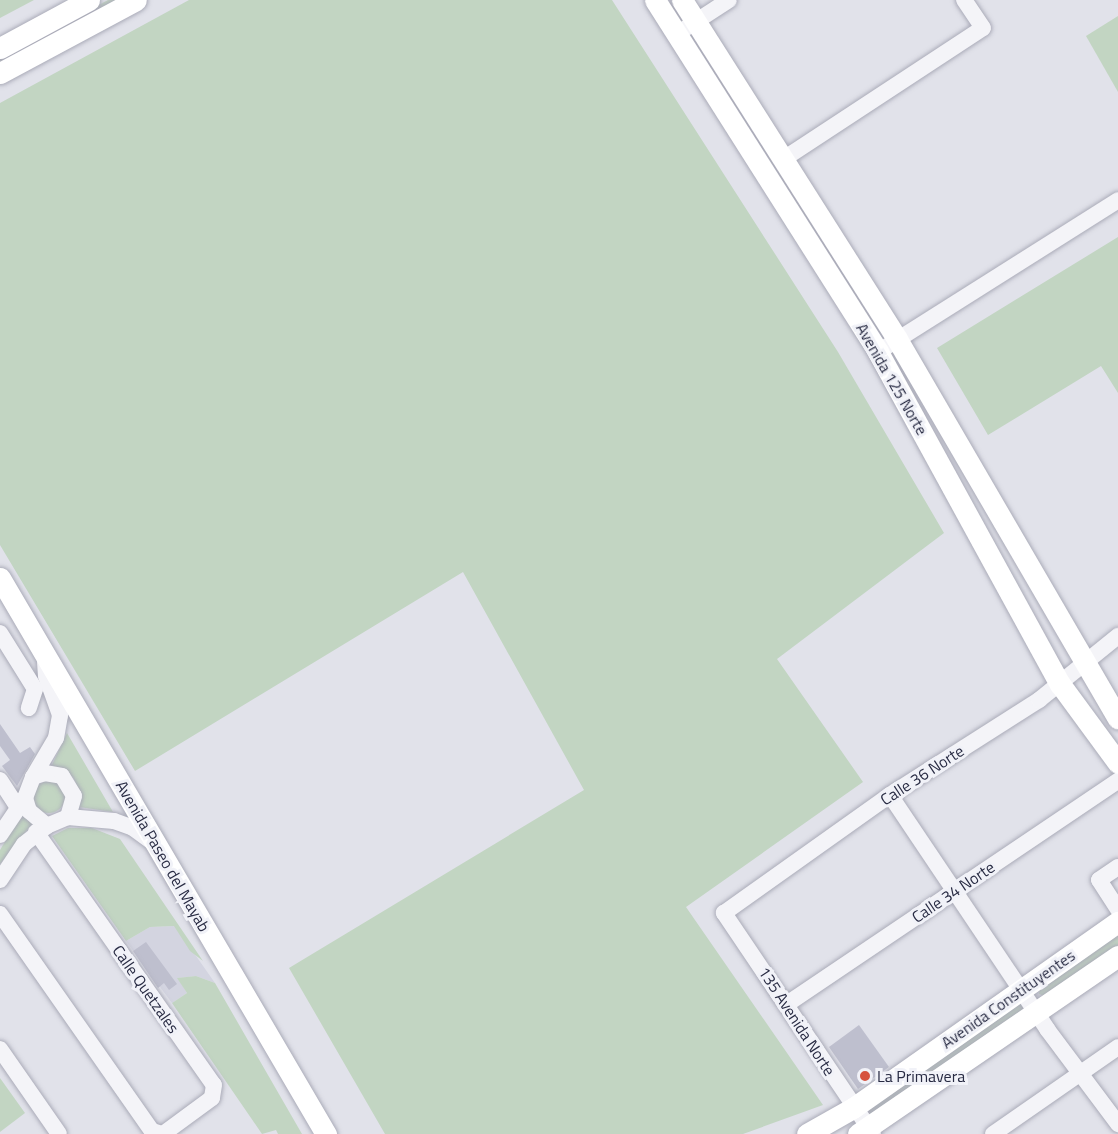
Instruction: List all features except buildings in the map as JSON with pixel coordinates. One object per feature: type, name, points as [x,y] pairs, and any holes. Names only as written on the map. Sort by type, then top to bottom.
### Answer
[{"type":"main road","points":[[0,48],[89,0]]},
{"type":"main road","points":[[0,73],[136,0]]},
{"type":"main road","name":"Avenida 125 Norte","points":[[655,0],[878,352],[1060,684],[1118,763]]},
{"type":"main road","name":"Avenida 125 Norte","points":[[682,0],[897,339],[1082,661],[1118,718]]},
{"type":"main road","name":"Avenida Paseo del Mayab","points":[[0,578],[326,1134]]},
{"type":"main road","name":"Avenida Constituyentes","points":[[807,1134],[854,1108],[1118,922]]},
{"type":"main road","name":"Avenida Constituyentes","points":[[867,1132],[1118,956]]},
{"type":"street","points":[[678,34],[729,0]]},
{"type":"street","points":[[782,160],[983,27],[964,0]]},
{"type":"street","points":[[878,352],[1118,200]]},
{"type":"street","points":[[0,633],[35,689],[29,708]]},
{"type":"street","name":"Calle 36 Norte","points":[[724,913],[890,795],[1060,684],[1082,661],[1118,636]]},
{"type":"street","points":[[0,835],[56,738],[60,715],[46,676],[45,657]]},
{"type":"street","points":[[33,777],[53,773],[68,782],[74,796],[68,817]]},
{"type":"street","points":[[0,780],[29,811],[42,829]]},
{"type":"street","name":"Calle 34 Norte","points":[[787,1004],[1118,781]]},
{"type":"street","points":[[890,795],[1021,990],[1118,1124]]},
{"type":"street","points":[[0,880],[42,829],[68,817],[105,820],[133,828],[160,848]]},
{"type":"street","name":"Calle Quetzales","points":[[0,914],[157,1133],[212,1098],[214,1085],[42,829]]},
{"type":"street","points":[[1118,867],[1098,880],[1118,909]]},
{"type":"street","name":"135 Avenida Norte","points":[[724,913],[787,1004],[867,1132]]},
{"type":"street","points":[[993,1134],[1118,1047]]},
{"type":"street","points":[[0,1049],[59,1134]]},
{"type":"shaded area","points":[[175,926],[215,983],[196,976],[178,978],[187,993],[172,1003],[126,941],[150,927]]},
{"type":"green space","points":[[0,0],[34,0],[0,18]]},
{"type":"green space","points":[[108,0],[118,0],[0,64],[0,58]]},
{"type":"green space","points":[[189,0],[612,0],[838,352],[944,533],[777,659],[863,782],[686,907],[823,1105],[743,1134],[385,1134],[289,968],[584,790],[463,572],[135,771],[0,545],[0,103]]},
{"type":"green space","points":[[1118,16],[1118,92],[1086,36]]},
{"type":"green space","points":[[1118,237],[1118,393],[1101,366],[988,435],[937,348]]},
{"type":"green space","points":[[67,733],[113,812],[79,807],[78,788],[73,777],[52,765]]},
{"type":"green space","points":[[49,781],[60,786],[65,797],[60,808],[49,813],[38,808],[33,797],[38,786]]},
{"type":"green space","points":[[22,813],[32,824],[0,864],[0,850]]},
{"type":"green space","points":[[68,828],[92,828],[120,839],[203,961],[190,951],[174,926],[150,927],[126,941],[52,836]]},
{"type":"green space","points":[[1118,934],[1118,945],[1045,996],[1039,994],[1040,987]]},
{"type":"green space","points":[[196,976],[215,983],[302,1134],[278,1134],[276,1130],[262,1134],[172,1003],[187,993],[177,978]]},
{"type":"green space","points":[[1019,1002],[1025,1010],[870,1114],[868,1110]]},
{"type":"green space","points":[[0,1078],[25,1113],[0,1132]]},
{"type":"place","name":"La Primavera","points":[[865,1076]]}]
